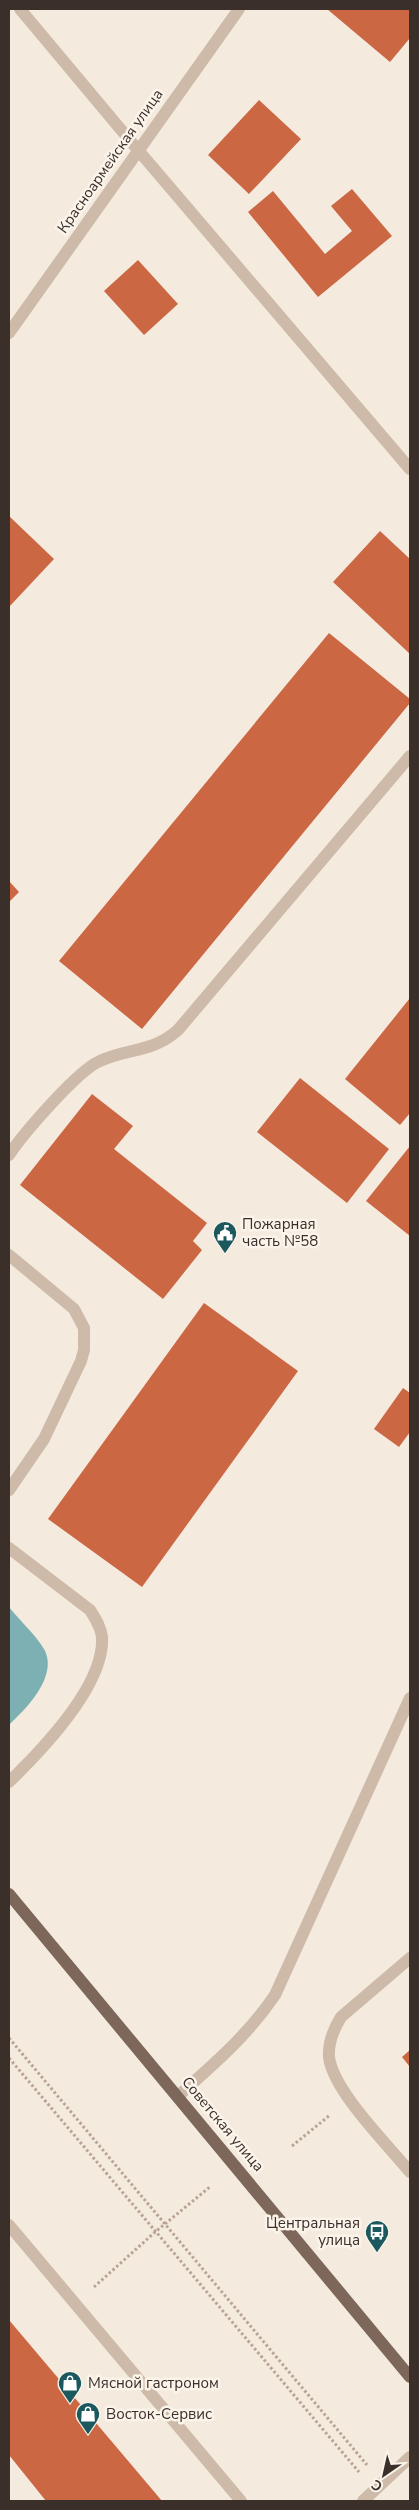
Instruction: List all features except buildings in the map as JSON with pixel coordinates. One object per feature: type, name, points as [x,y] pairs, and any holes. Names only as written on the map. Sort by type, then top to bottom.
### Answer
[{"type":"main road","name":"Советская улица","points":[[9,1894],[410,2377]]},
{"type":"street","points":[[20,9],[410,469]]},
{"type":"street","name":"Красноармейская улица","points":[[9,333],[238,9]]},
{"type":"street","points":[[9,1155],[89,1066],[114,1056],[153,1047],[166,1041],[178,1030],[410,756]]},
{"type":"street","points":[[9,1255],[74,1309],[80,1318],[86,1338],[81,1360],[53,1422],[9,1490]]},
{"type":"street","points":[[9,1548],[90,1610],[98,1623],[102,1636],[97,1665],[80,1697],[38,1752],[9,1782]]},
{"type":"street","points":[[178,2096],[247,2033],[275,1995],[410,1698]]},
{"type":"street","points":[[410,1958],[353,2005],[333,2030],[329,2044],[329,2058],[340,2085],[349,2099],[410,2172]]},
{"type":"street","points":[[9,2225],[241,2501]]},
{"type":"street","points":[[363,2501],[410,2457]]},
{"type":"path","points":[[9,2038],[166,2223],[378,2487]]},
{"type":"path","points":[[9,2058],[154,2233],[378,2487]]},
{"type":"path","points":[[292,2146],[349,2099]]},
{"type":"path","points":[[75,2304],[154,2233],[211,2186]]},
{"type":"water","points":[[9,1607],[40,1643],[48,1659],[44,1681],[32,1701],[9,1725]]},
{"type":"place","name":"Пожарная часть №58","points":[[225,1254]]},
{"type":"place","name":"Центральная улица","points":[[377,2253]]},
{"type":"place","name":"Мясной гастроном","points":[[70,2404]]},
{"type":"place","name":"Восток-Сервис","points":[[88,2435]]}]
